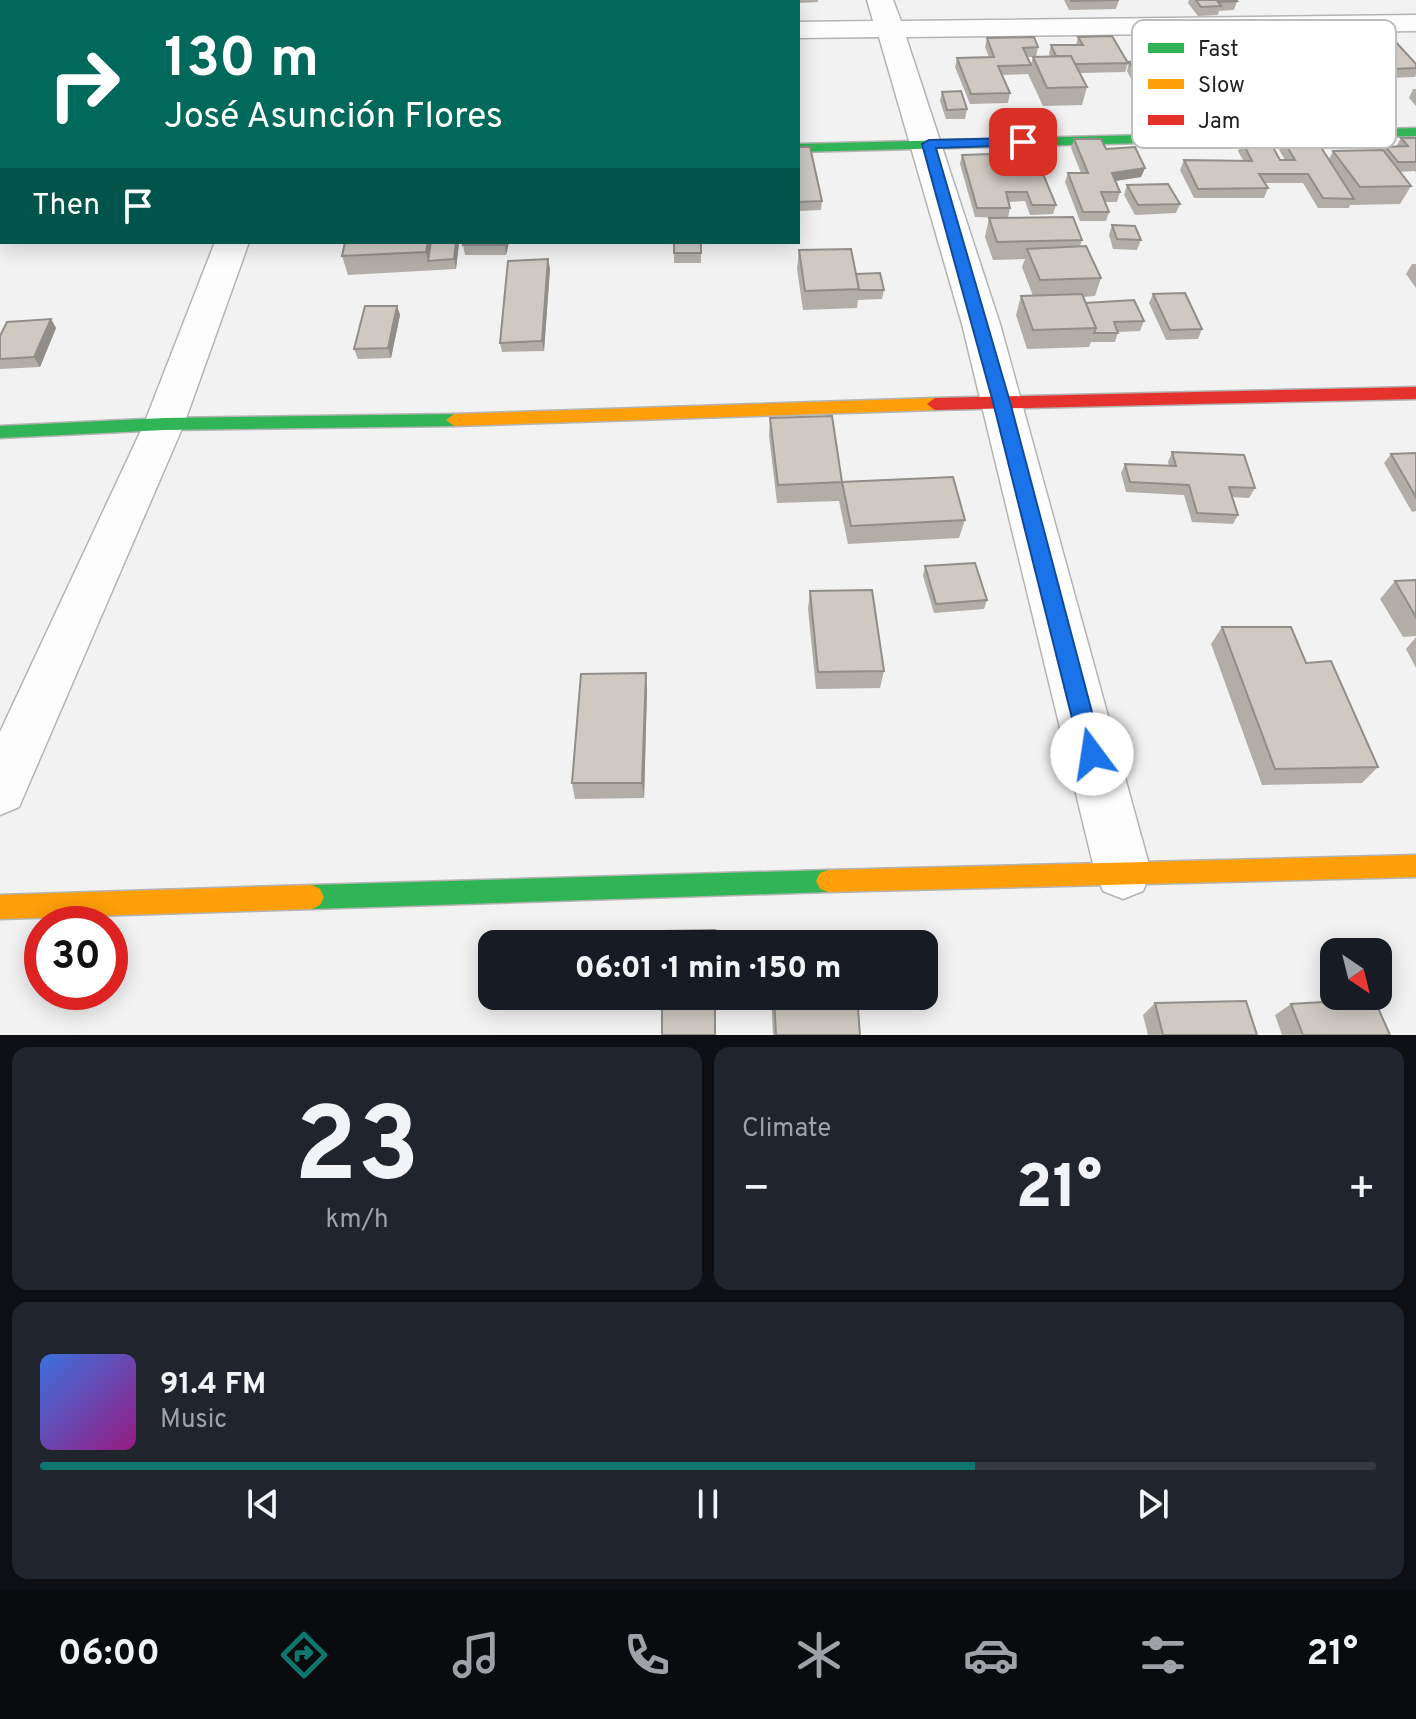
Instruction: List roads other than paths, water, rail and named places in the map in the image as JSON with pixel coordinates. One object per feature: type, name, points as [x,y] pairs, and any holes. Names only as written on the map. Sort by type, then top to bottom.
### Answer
[{"type":"street","points":[[800,30],[885,14],[1239,20]]},
{"type":"street","points":[[885,14],[929,144],[1001,402],[1123,872]]},
{"type":"street","points":[[1396,23],[1416,23]]},
{"type":"street","points":[[1396,132],[1416,132]]},
{"type":"street","points":[[800,148],[1132,139]]},
{"type":"street","points":[[0,790],[164,424],[231,244]]},
{"type":"street","points":[[0,432],[164,424],[322,424],[1001,402],[1416,393]]},
{"type":"street","points":[[0,907],[1123,872],[1416,866]]}]
